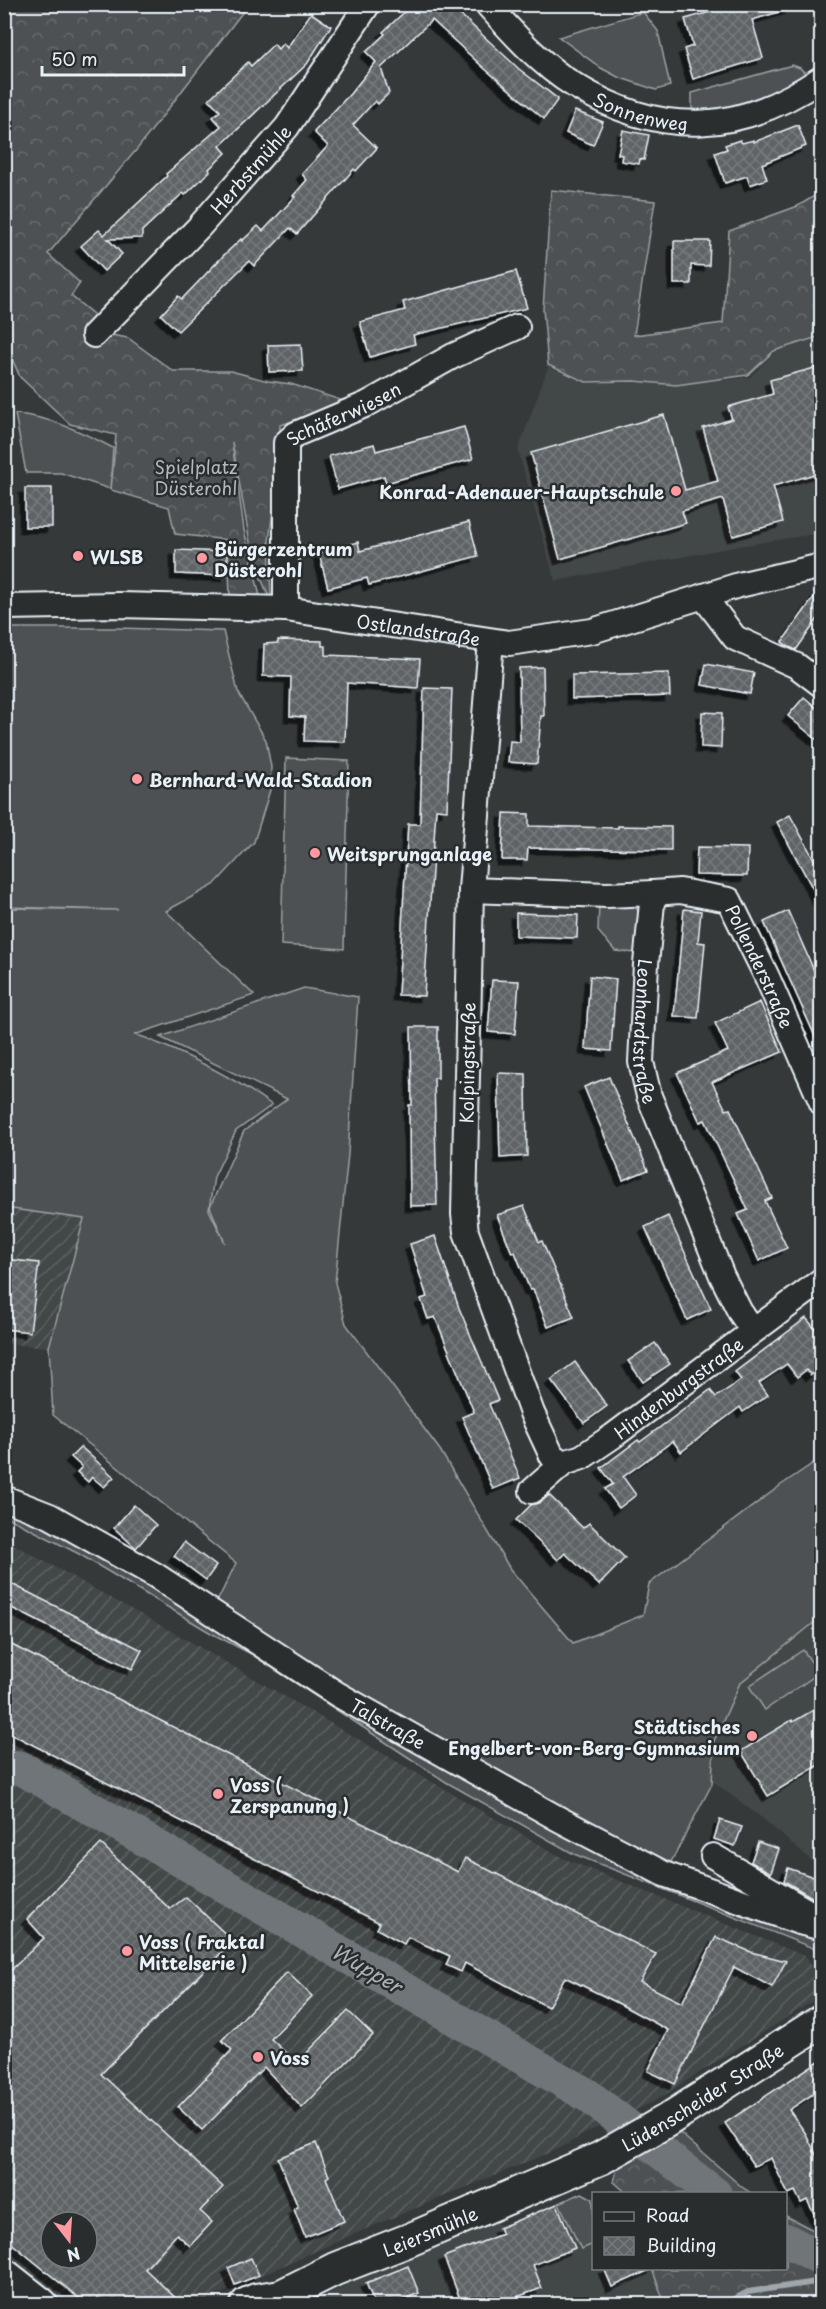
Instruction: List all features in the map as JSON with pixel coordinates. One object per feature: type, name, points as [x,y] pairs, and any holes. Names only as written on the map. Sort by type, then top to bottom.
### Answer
[{"type":"main road","name":"Lüdenscheider Straße","points":[[591,2163],[666,2121],[822,2021]]},
{"type":"main road","name":"Leiersmühle","points":[[247,2304],[256,2300],[277,2300],[335,2269],[591,2163]]},
{"type":"main road","points":[[4,2275],[41,2304]]},
{"type":"street","name":"Herbstmühle","points":[[94,335],[104,311],[200,226],[287,127],[368,4]]},
{"type":"street","name":"Sonnenweg","points":[[487,4],[521,42],[572,84],[613,106],[643,115],[684,123],[714,123],[760,112],[797,95],[822,78]]},
{"type":"street","name":"Schäferwiesen","points":[[286,609],[286,443],[296,434],[367,404],[453,356],[517,327]]},
{"type":"street","name":"Ostlandstraße","points":[[4,607],[119,605],[286,609],[509,643],[592,631],[739,585],[822,566]]},
{"type":"street","points":[[703,596],[735,638],[798,666],[822,685]]},
{"type":"street","name":"Kolpingstraße","points":[[491,641],[471,890],[464,1214],[466,1233],[532,1413],[552,1456],[564,1463]]},
{"type":"street","points":[[471,890],[607,895],[653,893]]},
{"type":"street","name":"Pollenderstraße","points":[[653,893],[680,891],[729,900],[767,977],[822,1103]]},
{"type":"street","name":"Leonhardtstraße","points":[[653,893],[646,964],[641,1062],[649,1096],[722,1276],[740,1312],[753,1330]]},
{"type":"street","name":"Hindenburgstraße","points":[[532,1491],[564,1463],[582,1457],[613,1436],[822,1280]]},
{"type":"street","name":"Talstraße","points":[[4,1498],[50,1516],[155,1575],[337,1694],[556,1818],[664,1874],[822,1928]]},
{"type":"street","points":[[713,1856],[822,1920]]},
{"type":"shaded area","name":"Konrad-Adenauer-Hauptschule","points":[[821,337],[821,533],[555,581],[518,450],[548,367],[586,383],[633,382],[676,385],[750,377],[775,352]]},
{"type":"shaded area","points":[[4,1208],[84,1219],[49,1347],[5,1344]]},
{"type":"shaded area","points":[[4,1539],[198,1646],[563,1858],[805,1956],[821,1979],[821,1996],[653,2102],[582,2135],[561,2148],[368,2228],[197,2304],[66,2304],[5,2257]]},
{"type":"shaded area","name":"Städtisches Engelbert-von-Berg-Gymnasium","points":[[821,1606],[821,1869],[763,1819],[683,1759],[683,1713]]},
{"type":"shaded area","points":[[582,2193],[592,2198],[592,2270],[652,2270],[665,2304],[308,2304],[364,2276],[409,2240],[473,2213],[502,2226]]},
{"type":"green space","name":"Spielplatz Düsterohl","points":[[4,5],[248,5],[138,148],[48,254],[80,283],[71,296],[93,314],[100,333],[128,338],[173,371],[231,371],[268,381],[291,384],[356,405],[326,411],[280,425],[279,463],[269,541],[271,602],[253,559],[232,442],[244,530],[261,600],[230,598],[228,540],[175,534],[169,507],[111,490],[116,435],[70,424],[20,377],[4,340]]},
{"type":"green space","points":[[643,12],[658,31],[670,86],[656,90],[618,77],[601,68],[559,37]]},
{"type":"green space","points":[[792,65],[800,68],[807,75],[752,101],[723,109],[692,111],[692,93]]},
{"type":"green space","points":[[551,190],[655,201],[634,335],[723,323],[729,231],[798,206],[821,192],[821,336],[774,351],[748,375],[676,385],[634,381],[586,382],[548,365],[543,309]]},
{"type":"green space","points":[[15,414],[53,422],[113,448],[110,489],[61,473],[26,473]]},
{"type":"green space","points":[[5,628],[223,631],[238,692],[266,740],[271,767],[270,790],[254,842],[214,885],[166,911],[254,995],[134,1035],[147,1038],[204,1064],[272,1105],[236,1131],[214,1177],[209,1210],[225,1243],[210,1207],[244,1131],[287,1099],[160,1037],[304,988],[358,997],[348,1154],[335,1283],[346,1324],[440,1450],[510,1569],[573,1643],[643,1615],[649,1584],[781,1485],[821,1458],[821,1617],[740,1683],[714,1741],[712,1784],[662,1879],[821,1933],[821,1959],[813,1948],[574,1854],[446,1782],[253,1655],[211,1633],[79,1554],[5,1516],[5,1498],[212,1612],[236,1563],[53,1415],[49,1347],[84,1219],[5,1208],[5,908],[118,910],[5,907]]},
{"type":"green space","name":"Weitsprunganlage","points":[[286,758],[349,761],[344,949],[281,945]]},
{"type":"green space","points":[[599,903],[630,905],[637,909],[640,916],[636,953],[615,951],[598,931]]},
{"type":"green space","points":[[803,1650],[819,1673],[765,1710],[749,1686]]},
{"type":"green space","points":[[680,2133],[750,2192],[626,2192],[614,2182],[617,2168]]},
{"type":"green space","points":[[582,2193],[592,2198],[592,2245],[581,2249],[559,2203]]},
{"type":"green space","points":[[787,2217],[821,2234],[821,2304],[748,2300],[742,2304],[665,2304],[652,2270],[787,2270]]},
{"type":"building","points":[[413,4],[449,4],[519,69],[558,99],[544,119],[432,20],[381,68],[389,93],[378,104],[375,101],[353,125],[377,148],[356,171],[354,169],[297,234],[290,228],[254,266],[249,261],[178,331],[161,315],[178,296],[182,299],[241,239],[242,241],[258,226],[263,231],[295,197],[293,196],[307,180],[302,174],[328,146],[314,132],[376,62],[366,52],[385,34],[383,32]]},
{"type":"building","points":[[739,4],[789,4],[789,9],[752,20],[763,58],[693,79],[684,49],[693,46],[685,19]]},
{"type":"building","points":[[311,13],[331,26],[307,64],[220,146],[226,153],[185,195],[183,193],[142,231],[142,238],[108,239],[122,254],[104,271],[81,246],[99,230],[104,235],[167,176],[166,174],[221,126],[213,117],[220,111],[209,99],[248,62],[251,66],[274,44],[278,49],[283,43],[287,48]]},
{"type":"building","points":[[575,111],[603,122],[593,145],[566,133]]},
{"type":"building","points":[[798,125],[806,146],[762,164],[767,179],[750,185],[747,176],[725,183],[715,153],[727,149],[725,145],[740,140],[742,143],[754,140],[754,142]]},
{"type":"building","points":[[623,130],[649,135],[644,160],[640,159],[639,164],[621,161],[622,155],[618,154]]},
{"type":"building","points":[[674,241],[710,241],[709,266],[691,265],[691,284],[674,284]]},
{"type":"building","points":[[516,271],[527,308],[413,335],[415,344],[370,357],[360,322],[405,310],[403,302]]},
{"type":"building","points":[[301,344],[303,371],[269,372],[268,345]]},
{"type":"building","points":[[822,366],[822,472],[773,486],[783,522],[733,536],[723,499],[682,511],[686,523],[560,559],[531,453],[664,415],[685,490],[718,481],[703,428],[732,419],[728,407],[773,394],[770,380]]},
{"type":"building","points":[[464,427],[473,459],[386,483],[384,476],[338,489],[329,456],[374,444],[376,451]]},
{"type":"building","points":[[25,488],[52,488],[52,527],[25,527]]},
{"type":"building","points":[[469,522],[478,556],[369,585],[367,578],[328,588],[319,553],[358,542],[360,551]]},
{"type":"building","name":"Bürgerzentrum Düsterohl","points":[[176,550],[227,552],[227,576],[176,574]]},
{"type":"building","points":[[822,586],[822,613],[796,650],[789,647],[782,642]]},
{"type":"building","points":[[278,640],[322,641],[322,646],[326,646],[326,655],[420,659],[418,688],[347,683],[345,742],[304,741],[305,717],[290,716],[291,677],[263,676],[264,644],[278,643]]},
{"type":"building","points":[[706,664],[754,673],[750,694],[702,685]]},
{"type":"building","points":[[543,667],[544,716],[541,716],[537,764],[508,762],[510,741],[520,742],[519,668]]},
{"type":"building","points":[[669,673],[670,696],[572,699],[572,675]]},
{"type":"building","points":[[424,688],[452,689],[447,810],[436,809],[424,996],[398,995],[408,824],[420,824]]},
{"type":"building","points":[[804,697],[822,712],[822,744],[788,716]]},
{"type":"building","points":[[702,712],[722,713],[721,748],[701,747]]},
{"type":"building","points":[[504,813],[529,814],[529,826],[671,827],[671,850],[528,848],[527,860],[502,860]]},
{"type":"building","points":[[790,815],[822,874],[822,906],[777,822]]},
{"type":"building","points":[[697,847],[748,848],[747,876],[696,875]]},
{"type":"building","points":[[684,909],[701,911],[698,942],[705,943],[698,1018],[674,1016]]},
{"type":"building","points":[[788,911],[822,989],[822,1052],[764,922]]},
{"type":"building","points":[[516,913],[578,915],[577,938],[516,936]]},
{"type":"building","points":[[590,976],[616,979],[611,1051],[585,1049]]},
{"type":"building","points":[[492,980],[519,981],[515,1034],[488,1032]]},
{"type":"building","points":[[760,1002],[782,1052],[712,1082],[726,1110],[730,1109],[772,1198],[765,1201],[787,1248],[759,1261],[738,1214],[748,1210],[705,1120],[700,1122],[677,1073],[728,1051],[715,1023]]},
{"type":"building","points":[[411,1027],[438,1027],[438,1078],[434,1078],[437,1205],[410,1206]]},
{"type":"building","points":[[498,1073],[526,1074],[527,1156],[500,1158]]},
{"type":"building","points":[[609,1077],[648,1170],[623,1180],[584,1087]]},
{"type":"building","points":[[524,1206],[539,1242],[542,1241],[574,1317],[548,1327],[515,1252],[512,1253],[497,1215]]},
{"type":"building","points":[[668,1216],[711,1309],[687,1320],[645,1227]]},
{"type":"building","points":[[435,1236],[459,1308],[498,1400],[489,1404],[520,1478],[493,1489],[462,1417],[474,1412],[435,1317],[428,1319],[421,1299],[427,1297],[410,1244]]},
{"type":"building","points":[[4,1259],[39,1263],[30,1332],[4,1329]]},
{"type":"building","points":[[806,1318],[822,1337],[822,1367],[811,1375],[806,1370],[797,1377],[787,1364],[759,1383],[768,1395],[743,1412],[740,1407],[681,1452],[673,1441],[623,1477],[636,1495],[619,1508],[605,1489],[613,1484],[601,1468],[710,1390],[716,1397],[741,1380],[735,1372]]},
{"type":"building","points":[[655,1343],[670,1364],[643,1382],[628,1361]]},
{"type":"building","points":[[575,1362],[607,1406],[584,1423],[551,1380]]},
{"type":"building","points":[[81,1447],[114,1477],[104,1487],[92,1477],[88,1482],[77,1472],[82,1467],[71,1457]]},
{"type":"building","points":[[549,1495],[583,1528],[589,1523],[625,1558],[599,1585],[565,1553],[558,1560],[516,1520],[531,1505],[541,1502]]},
{"type":"building","points":[[134,1505],[156,1525],[136,1548],[114,1528]]},
{"type":"building","points":[[184,1542],[216,1566],[206,1580],[174,1556]]},
{"type":"building","points":[[4,1580],[142,1650],[132,1669],[4,1604]]},
{"type":"building","name":"Voss ( Zerspanung )","points":[[4,1641],[458,1872],[465,1858],[656,1954],[640,1982],[682,2003],[716,1937],[751,1952],[786,1961],[772,1987],[734,1967],[675,2084],[648,2071],[668,2030],[616,2002],[565,1977],[548,2007],[465,1963],[461,1972],[446,1965],[450,1956],[408,1937],[404,1944],[377,1929],[380,1923],[4,1730]]},
{"type":"building","points":[[822,1705],[822,1763],[768,1796],[741,1751]]},
{"type":"building","points":[[720,1820],[742,1827],[735,1846],[714,1839]]},
{"type":"building","points":[[758,1842],[779,1849],[771,1873],[751,1862]]},
{"type":"building","points":[[101,1844],[170,1909],[186,1897],[233,1941],[101,2074],[223,2187],[200,2211],[212,2222],[190,2246],[177,2234],[145,2269],[182,2304],[86,2304],[44,2270],[99,2270],[99,2210],[39,2210],[39,2266],[4,2237],[4,1977],[44,1938],[27,1919]]},
{"type":"building","points":[[788,1868],[822,1880],[817,1900],[784,1881]]},
{"type":"building","name":"Voss","points":[[287,1972],[312,1996],[271,2039],[297,2063],[348,2011],[373,2035],[302,2108],[264,2067],[202,2130],[178,2107],[232,2050],[222,2040]]},
{"type":"building","points":[[822,2059],[822,2088],[789,2110],[806,2134],[822,2167],[822,2229],[807,2200],[801,2203],[795,2191],[788,2194],[771,2158],[754,2166],[725,2123]]},
{"type":"building","points":[[316,2143],[329,2176],[326,2178],[344,2221],[305,2237],[294,2209],[298,2207],[278,2158]]},
{"type":"building","points":[[557,2204],[575,2248],[533,2265],[542,2288],[497,2304],[462,2304],[444,2257],[502,2234],[499,2228]]},
{"type":"building","points":[[251,2258],[259,2275],[235,2285],[228,2268]]},
{"type":"building","points":[[408,2266],[419,2293],[400,2301],[401,2304],[375,2304],[366,2283]]},
{"type":"building","points":[[605,2270],[650,2270],[612,2287]]},
{"type":"waterway","name":"Wupper","points":[[4,1766],[21,1768],[587,2095],[712,2192]]},
{"type":"waterway","name":"Wupper","points":[[787,2241],[822,2259]]},
{"type":"waterway","points":[[725,2304],[748,2292],[822,2281]]},
{"type":"place","name":"Konrad-Adenauer-Hauptschule","points":[[676,491]]},
{"type":"place","name":"WLSB","points":[[78,556]]},
{"type":"place","name":"Bürgerzentrum Düsterohl","points":[[202,558]]},
{"type":"place","name":"Bernhard-Wald-Stadion","points":[[137,779]]},
{"type":"place","name":"Weitsprunganlage","points":[[315,853]]},
{"type":"place","name":"Städtisches Engelbert-von-Berg-Gymnasium","points":[[752,1736]]},
{"type":"place","name":"Voss ( Zerspanung )","points":[[218,1794]]},
{"type":"place","name":"Voss ( Fraktal Mittelserie )","points":[[127,1951]]},
{"type":"place","name":"Voss","points":[[258,2057]]}]
